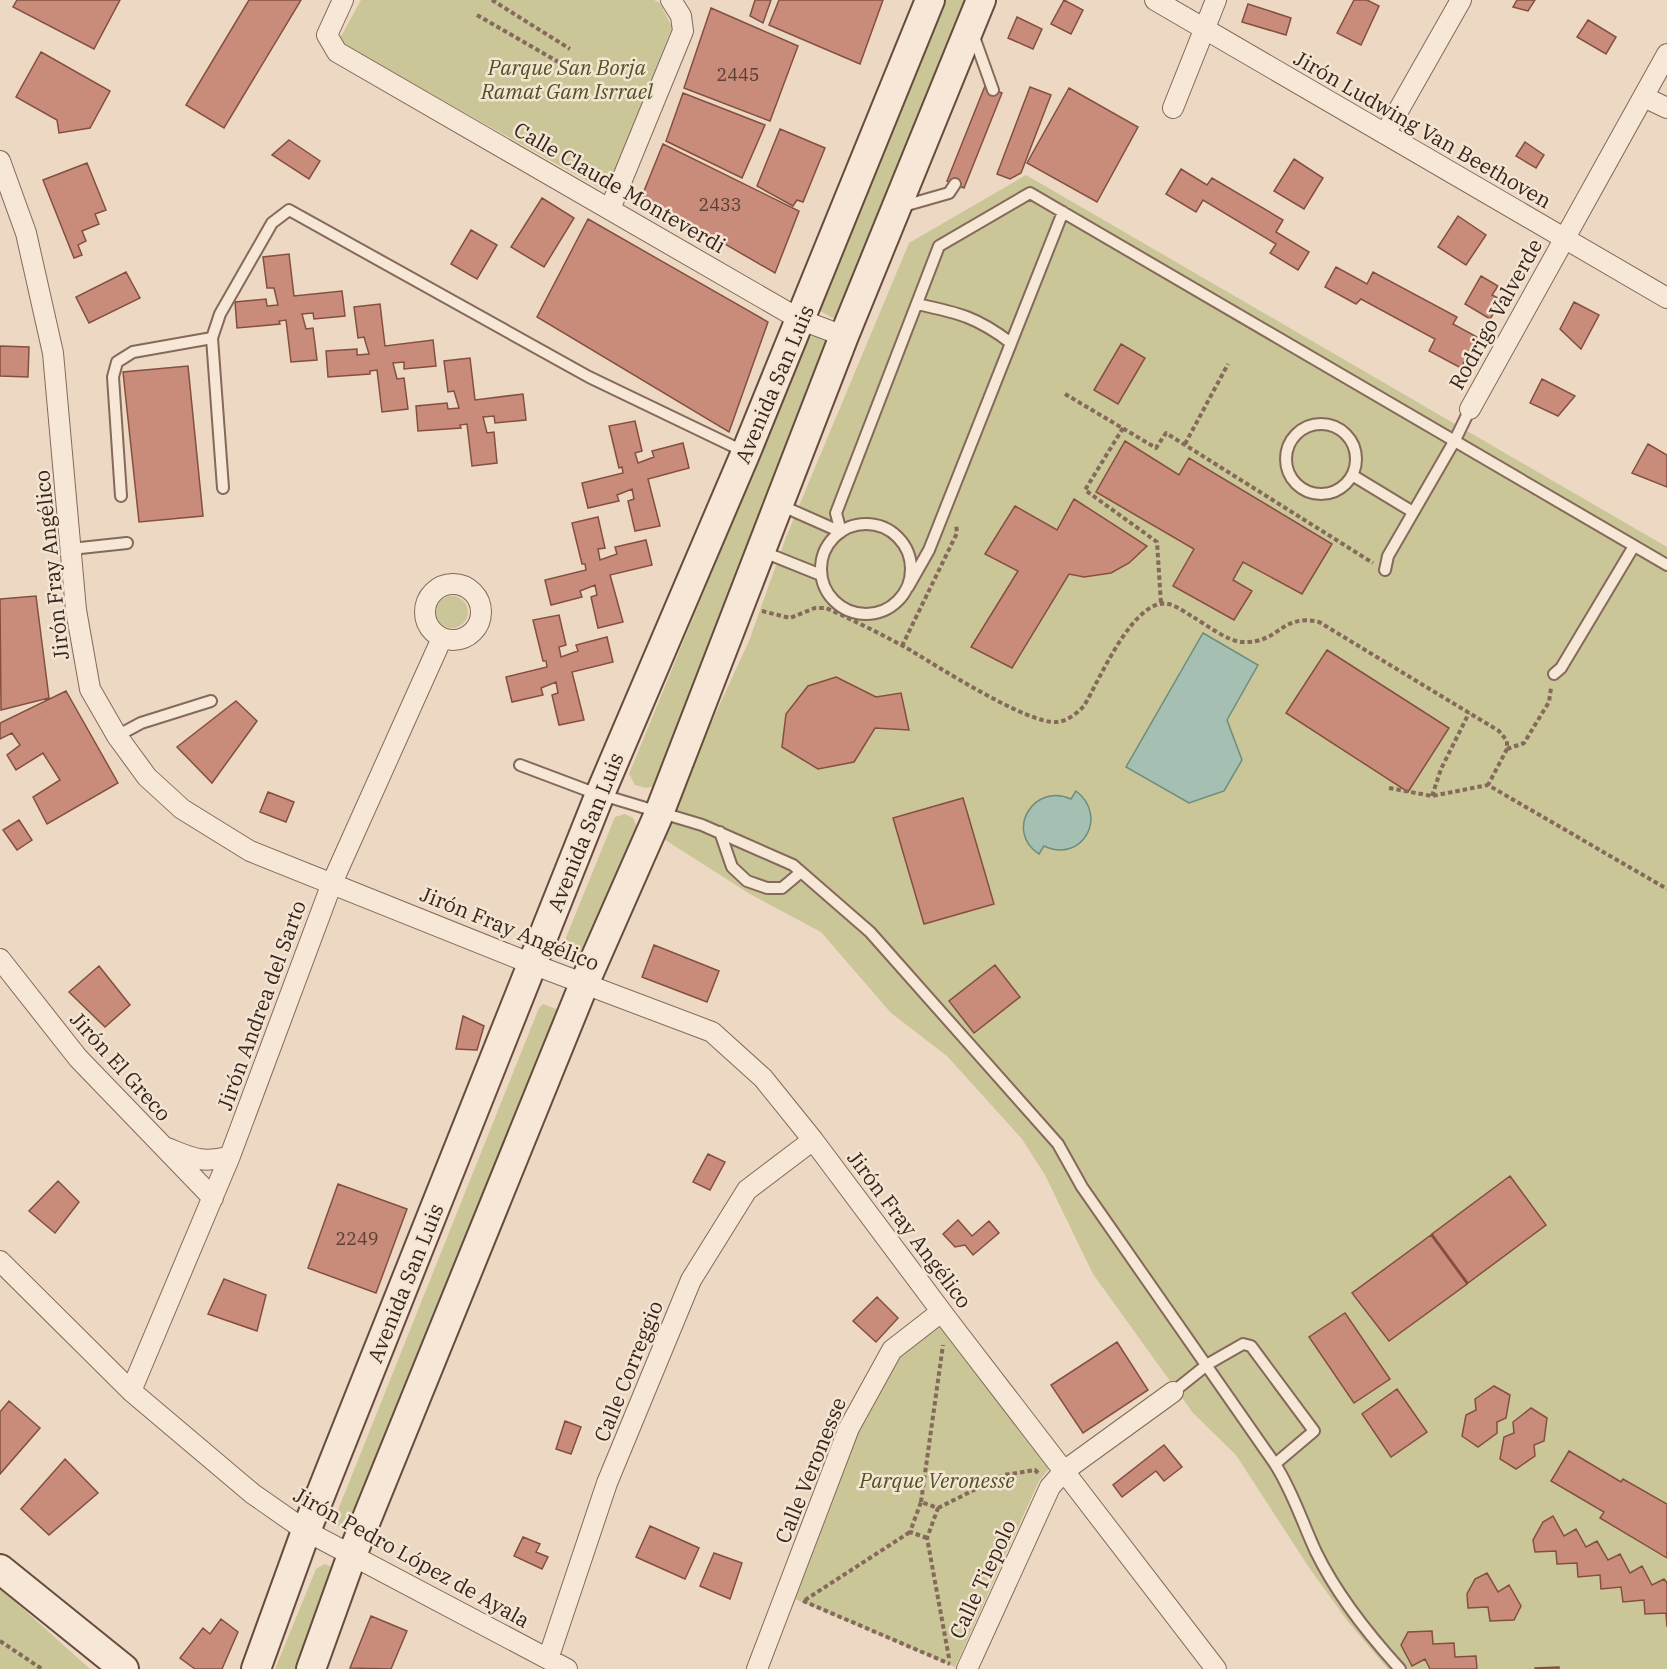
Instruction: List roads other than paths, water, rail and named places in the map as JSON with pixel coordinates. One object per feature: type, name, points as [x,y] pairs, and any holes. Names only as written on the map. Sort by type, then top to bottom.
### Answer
[{"type":"main road","name":"Avenida San Luis","points":[[256,1669],[306,1531],[600,794],[801,320],[930,0]]},
{"type":"main road","points":[[311,1669],[352,1555],[584,984],[660,811],[844,336],[981,0]]},
{"type":"main road","points":[[0,1569],[124,1669]]},
{"type":"street","name":"Calle Claude Monteverdi","points":[[343,0],[328,27],[327,35],[337,52],[801,320],[844,336]]},
{"type":"street","name":"Jirón Ludwing Van Beethoven","points":[[1155,0],[1667,298]]},
{"type":"street","points":[[1173,108],[1216,0]]},
{"type":"street","points":[[1385,134],[1461,0]]},
{"type":"street","points":[[610,209],[683,31],[676,8]]},
{"type":"street","name":"Rodrigo Valverde","points":[[1470,409],[1667,54]]},
{"type":"street","points":[[1644,97],[1667,108]]},
{"type":"street","name":"Jirón Fray Angélico","points":[[0,161],[26,233],[53,353],[76,610],[90,689],[117,736],[147,777],[182,809],[250,851],[532,964],[712,1032],[763,1078],[813,1140],[944,1316],[1216,1669]]},
{"type":"street","name":"Jirón Andrea del Sarto","points":[[131,1391],[230,1156],[332,883],[442,638]]},
{"type":"street","name":"Jirón El Greco","points":[[0,959],[78,1058],[158,1144],[213,1198]]},
{"type":"street","name":"Calle Correggio","points":[[548,1659],[608,1483],[691,1280],[747,1190],[813,1140]]},
{"type":"street","points":[[158,1144],[199,1160],[212,1161],[230,1156]]},
{"type":"street","name":"Jirón Pedro López de Ayala","points":[[0,1261],[131,1391],[253,1494],[306,1531],[567,1669]]},
{"type":"street","name":"Calle Veronesse","points":[[757,1669],[849,1428],[892,1350],[944,1316]]},
{"type":"street","name":"Calle Tiepolo","points":[[959,1667],[1050,1487],[1064,1471],[1173,1392]]},
{"type":"lane","points":[[970,26],[993,90]]},
{"type":"lane","points":[[896,208],[949,193],[956,184]]},
{"type":"lane","points":[[841,532],[836,513],[939,246],[945,240],[1030,193],[1667,565]]},
{"type":"lane","points":[[223,488],[212,338],[220,314],[272,223],[289,210],[589,377],[746,452]]},
{"type":"lane","points":[[908,587],[912,573],[905,545],[895,534],[882,526],[868,524],[854,526],[841,532],[825,550],[821,575],[830,595],[845,613],[875,614],[889,609],[900,600],[908,587],[928,550],[1063,212]]},
{"type":"lane","points":[[917,304],[966,315],[985,324],[1011,343]]},
{"type":"lane","points":[[121,496],[113,377],[117,362],[133,352],[212,338]]},
{"type":"lane","points":[[1385,570],[1388,556],[1455,440],[1470,409]]},
{"type":"lane","points":[[1310,426],[1333,426],[1351,441],[1355,452],[1352,475],[1345,484],[1325,494],[1303,489],[1288,472],[1286,461],[1291,440],[1310,426]]},
{"type":"lane","points":[[1352,475],[1413,512]]},
{"type":"lane","points":[[779,505],[841,532]]},
{"type":"lane","points":[[71,549],[127,543]]},
{"type":"lane","points":[[1554,674],[1562,668],[1634,546]]},
{"type":"lane","points":[[761,551],[821,575]]},
{"type":"lane","points":[[117,736],[141,723],[211,701]]},
{"type":"lane","points":[[520,765],[600,794],[660,811],[720,832],[793,865],[870,932],[1058,1144],[1082,1186],[1208,1364],[1292,1491],[1316,1552],[1336,1586],[1377,1644],[1400,1669]]},
{"type":"lane","points":[[720,832],[732,867],[747,881],[767,888],[782,888],[801,872]]},
{"type":"lane","points":[[1173,1392],[1208,1364],[1243,1344],[1251,1346],[1314,1431],[1275,1464]]},
{"type":"park label","name":"Parque San Borja Ramat Gam Isrrael","points":[[567,79]]},
{"type":"park label","name":"Parque Veronesse","points":[[937,1480]]}]
